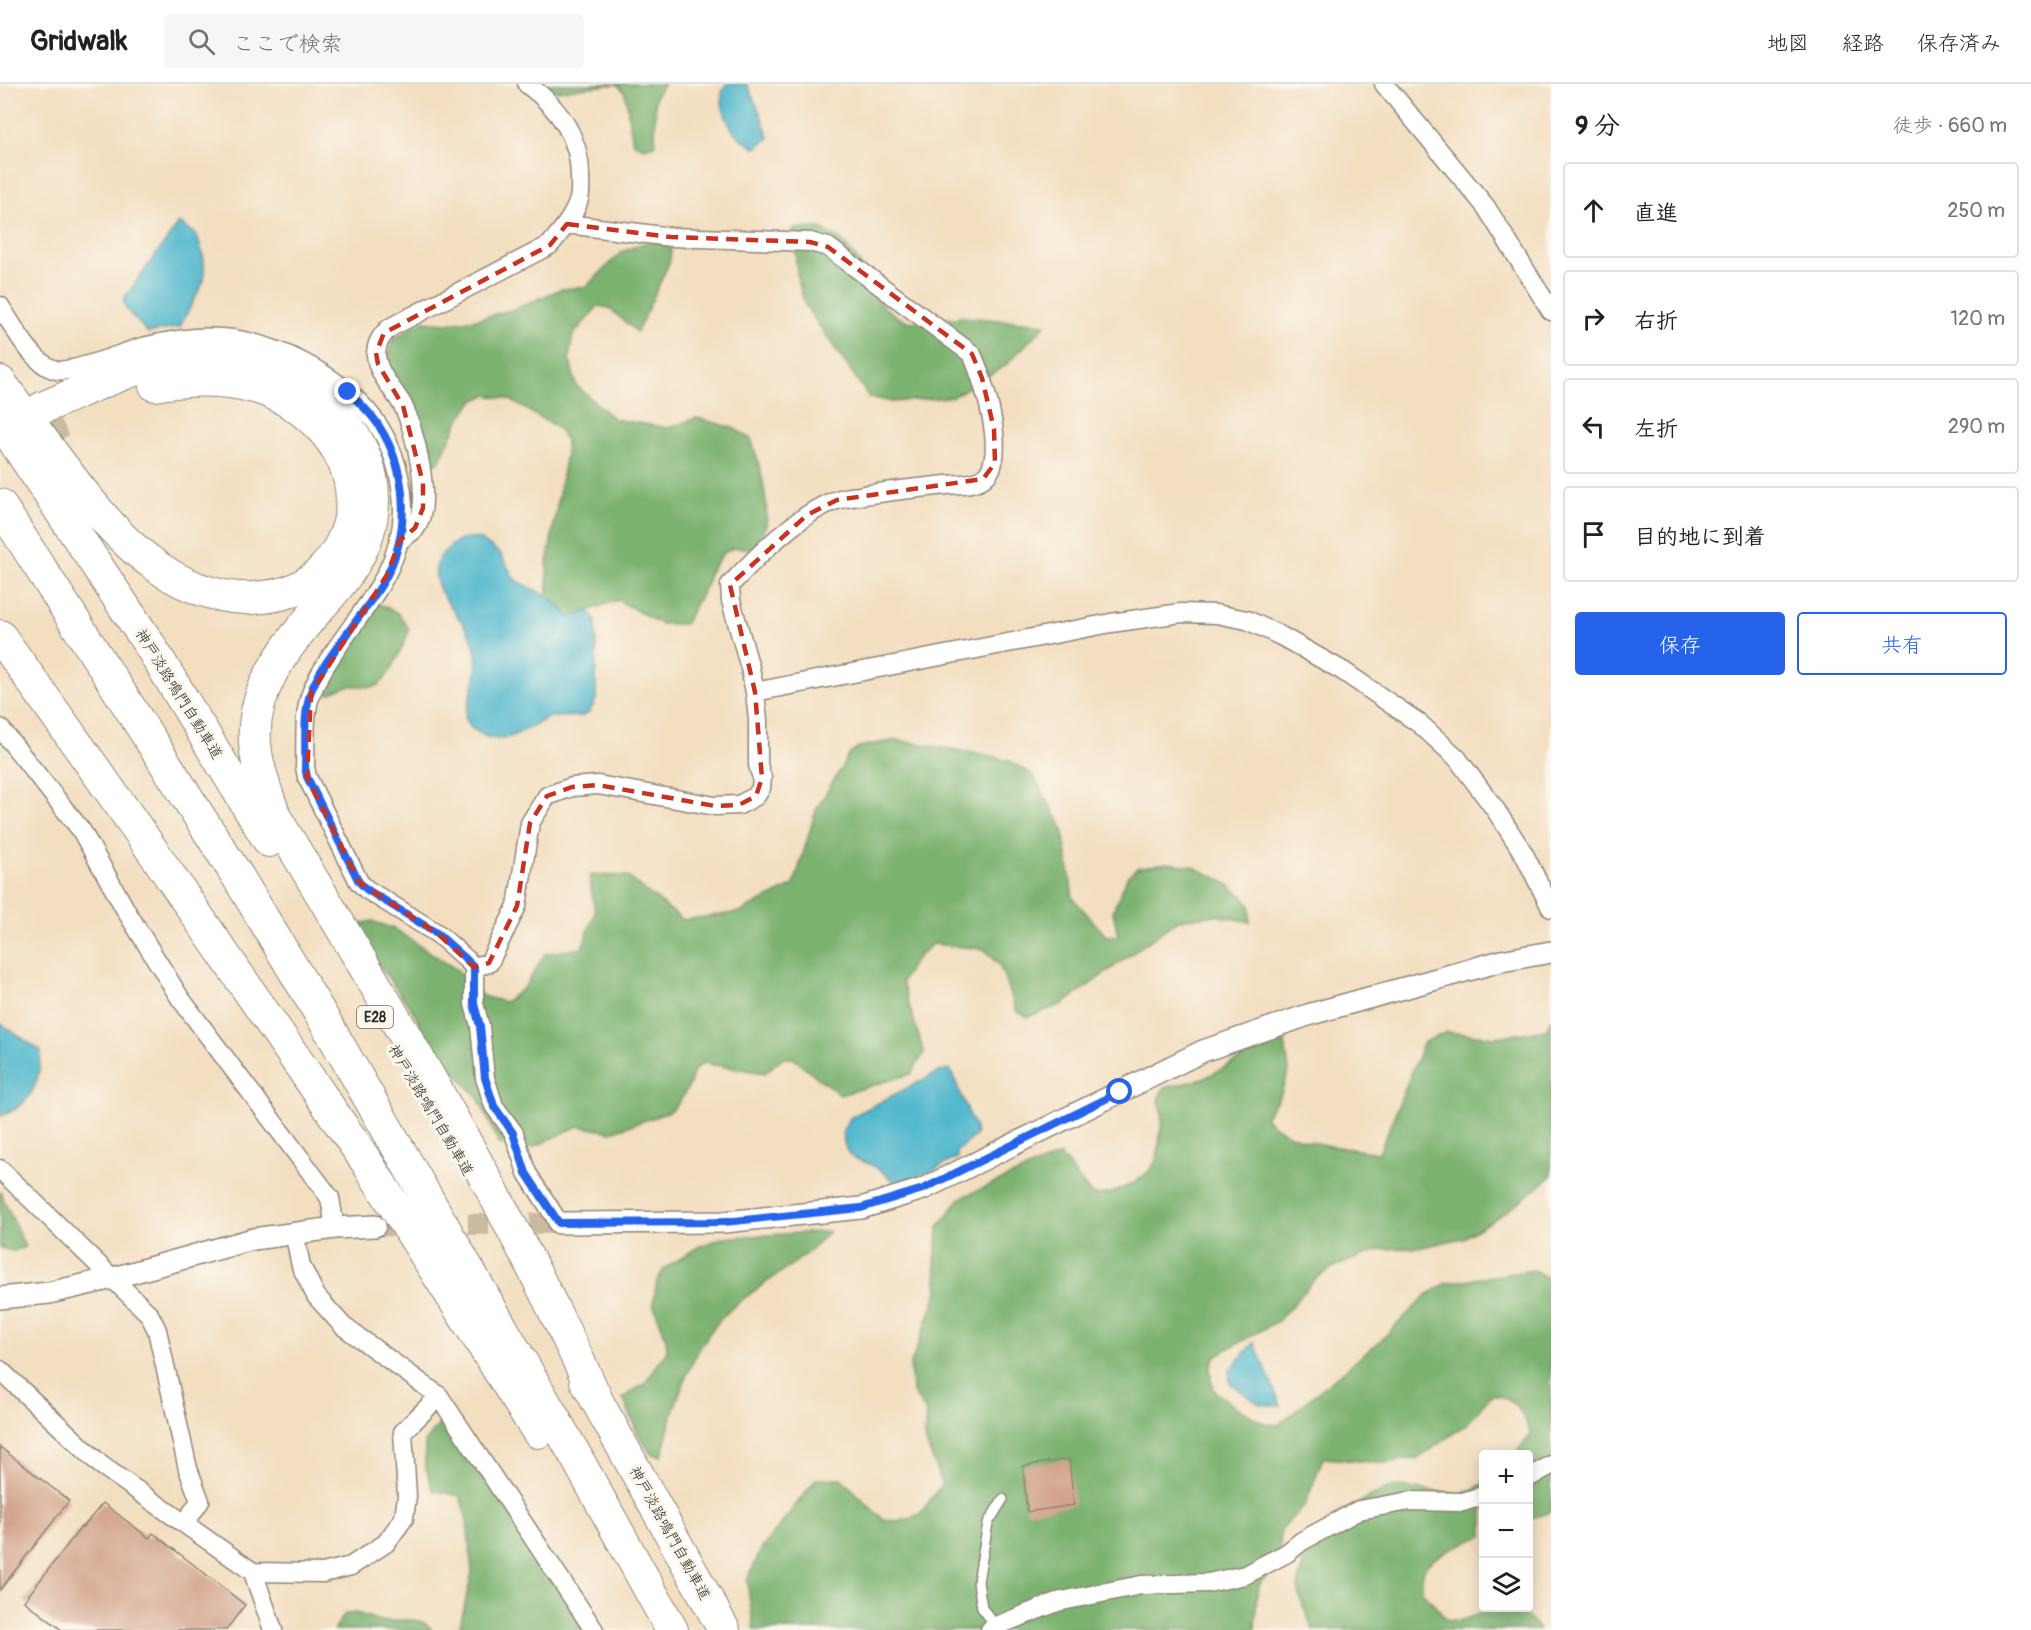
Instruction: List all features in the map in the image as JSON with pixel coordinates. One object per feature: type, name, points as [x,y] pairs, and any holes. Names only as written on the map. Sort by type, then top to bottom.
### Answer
[{"type":"highway","points":[[0,382],[99,512],[148,561],[171,576],[207,592],[236,598],[268,597],[289,592],[313,579],[333,558],[342,542],[349,523],[350,482],[345,468],[319,425],[290,402],[260,388],[235,382],[184,380],[154,385],[52,415],[147,366],[213,357],[248,363],[283,375],[315,394],[342,418],[357,438],[367,460],[372,483],[373,506],[368,533],[351,568],[285,651],[263,688],[255,725],[255,750],[262,780],[275,817],[432,1080],[560,1319],[596,1398]]},
{"type":"highway","name":"神戸淡路鳴門自動車道","points":[[0,420],[149,644],[330,941],[467,1171],[724,1630]]},
{"type":"highway","points":[[0,505],[238,877],[330,1030],[574,1453],[672,1630]]},
{"type":"highway","points":[[0,636],[141,834],[366,1161],[663,1630]]},
{"type":"street","points":[[400,540],[415,528],[423,508],[423,483],[417,451],[403,406],[378,364],[376,353],[384,333],[391,327],[550,245],[567,224],[579,200],[580,158],[570,130],[548,99],[527,84]]},
{"type":"street","points":[[1384,84],[1486,207],[1551,311]]},
{"type":"street","points":[[474,967],[489,963],[517,906],[530,823],[547,796],[572,787],[598,785],[715,806],[739,805],[756,796],[761,788],[762,778],[758,765],[758,720],[755,692],[730,585],[750,563],[807,515],[837,500],[899,490],[971,483],[983,479],[994,463],[994,429],[982,378],[972,354],[828,247],[810,242],[670,237],[567,224]]},
{"type":"street","points":[[0,306],[37,359],[56,370],[74,368],[146,346],[184,340],[235,340],[288,355],[318,370],[348,392],[366,409],[379,426],[402,484],[400,540],[387,575],[324,668],[311,693],[307,707],[305,767],[307,777],[359,882],[366,889],[438,934],[474,967],[474,1004],[480,1026],[485,1078],[494,1106],[513,1133],[526,1173],[559,1223],[724,1222],[861,1208],[894,1199],[931,1185],[1203,1051],[1311,1014],[1501,961],[1551,952]]},
{"type":"street","points":[[755,692],[1181,613],[1216,614],[1247,620],[1281,636],[1343,671],[1420,724],[1457,758],[1495,809],[1518,845],[1551,908]]},
{"type":"street","points":[[0,728],[81,830],[128,914],[180,998],[330,1198],[335,1228]]},
{"type":"street","points":[[0,1169],[149,1314],[157,1330],[188,1469],[200,1501],[185,1523]]},
{"type":"street","points":[[0,1298],[49,1293],[114,1278],[253,1239],[294,1232],[375,1226]]},
{"type":"street","points":[[294,1232],[305,1278],[324,1307],[356,1336],[439,1396],[594,1630]]},
{"type":"street","points":[[0,1370],[101,1465],[253,1572],[323,1573],[351,1566],[386,1543],[404,1518],[407,1496],[404,1432],[439,1396]]},
{"type":"street","points":[[1533,1475],[1551,1465]]},
{"type":"street","points":[[993,1628],[1057,1602],[1141,1585],[1208,1583],[1245,1575],[1287,1553],[1302,1540],[1359,1510],[1410,1501],[1463,1502],[1479,1497]]},
{"type":"street","points":[[253,1572],[273,1630]]},
{"type":"lane","points":[[993,1628],[982,1608],[978,1582],[988,1523],[1003,1499]]},
{"type":"highlighted area","points":[[567,224],[671,237],[810,242],[828,247],[972,354],[982,378],[994,429],[995,463],[983,479],[837,500],[807,515],[730,585],[755,692],[762,778],[756,796],[739,805],[715,806],[598,785],[572,787],[547,796],[530,823],[517,906],[489,963],[474,967],[438,934],[359,882],[307,777],[311,693],[387,575],[400,540],[415,528],[423,508],[423,483],[403,406],[378,364],[376,353],[384,333],[550,245]]},
{"type":"green space","points":[[520,84],[617,84],[547,92]]},
{"type":"green space","points":[[617,84],[664,84],[655,97],[655,145],[644,148],[633,143],[625,93]]},
{"type":"green space","points":[[820,228],[841,240],[857,259],[880,304],[899,318],[911,322],[963,317],[1046,324],[1005,366],[952,397],[892,402],[869,397],[805,305],[798,280],[793,229]]},
{"type":"green space","points":[[646,242],[659,242],[671,249],[670,261],[637,332],[609,308],[598,306],[573,335],[569,358],[576,385],[614,419],[668,428],[697,418],[733,428],[751,439],[765,493],[767,515],[765,528],[757,548],[733,548],[723,553],[709,573],[707,583],[685,624],[661,624],[618,600],[571,617],[548,596],[547,565],[566,453],[566,441],[559,429],[509,399],[486,395],[473,401],[459,420],[439,462],[428,465],[409,395],[387,364],[392,340],[423,321],[448,323],[477,319],[515,309],[561,289],[586,287],[622,252]]},
{"type":"green space","points":[[379,604],[398,613],[409,629],[392,668],[378,685],[350,686],[329,694],[324,690],[337,657],[370,606]]},
{"type":"green space","points":[[897,740],[1010,761],[1033,775],[1063,829],[1073,898],[1106,936],[1118,936],[1113,911],[1128,876],[1137,868],[1167,863],[1191,866],[1223,881],[1243,896],[1250,906],[1250,922],[1216,915],[1178,920],[1063,1004],[1028,1017],[1017,1012],[1000,966],[984,949],[932,944],[914,961],[902,982],[924,1053],[911,1074],[840,1095],[793,1058],[782,1058],[765,1073],[702,1063],[694,1071],[690,1084],[678,1104],[669,1112],[611,1132],[578,1126],[534,1147],[522,1148],[499,1144],[479,1099],[430,1044],[413,1011],[374,959],[360,924],[372,921],[396,930],[457,970],[482,996],[505,1002],[525,987],[545,954],[582,948],[595,912],[589,875],[627,876],[683,920],[740,912],[794,885],[816,810],[849,755],[859,747]]},
{"type":"green space","points":[[1551,1019],[1551,1177],[1506,1212],[1463,1238],[1418,1248],[1381,1249],[1336,1266],[1316,1278],[1278,1321],[1215,1356],[1210,1367],[1215,1391],[1234,1406],[1265,1424],[1278,1425],[1380,1341],[1425,1297],[1446,1283],[1534,1270],[1551,1280],[1551,1512],[1533,1519],[1533,1450],[1518,1450],[1531,1434],[1518,1408],[1507,1399],[1492,1394],[1468,1423],[1419,1458],[1383,1463],[1323,1458],[1305,1505],[1281,1529],[1279,1567],[1261,1581],[1257,1593],[1255,1630],[754,1630],[747,1580],[761,1550],[816,1479],[841,1478],[876,1513],[886,1520],[897,1521],[920,1514],[942,1484],[924,1437],[926,1412],[913,1392],[910,1366],[938,1291],[935,1265],[938,1228],[960,1198],[1060,1155],[1092,1195],[1109,1193],[1128,1186],[1151,1169],[1156,1159],[1162,1117],[1158,1099],[1164,1088],[1203,1079],[1284,1036],[1289,1071],[1280,1096],[1265,1117],[1276,1127],[1303,1140],[1379,1153],[1424,1042],[1447,1032],[1495,1037],[1547,1030]]},
{"type":"green space","points":[[0,1191],[25,1247],[13,1251],[0,1248]]},
{"type":"green space","points":[[829,1231],[807,1253],[744,1298],[718,1322],[706,1338],[686,1376],[671,1418],[662,1456],[651,1454],[637,1432],[623,1398],[645,1383],[667,1351],[666,1338],[653,1304],[657,1280],[664,1269],[698,1247],[721,1238]]},
{"type":"green space","points":[[440,1423],[460,1436],[584,1630],[459,1630],[472,1572],[467,1520],[460,1496],[433,1490],[425,1466],[425,1442]]},
{"type":"green space","points":[[1395,1486],[1461,1495],[1479,1486],[1479,1538],[1452,1549],[1430,1563],[1423,1573],[1422,1591],[1446,1619],[1459,1621],[1485,1612],[1512,1612],[1531,1619],[1539,1630],[1313,1630],[1298,1587],[1303,1561],[1327,1523],[1371,1496]]},
{"type":"green space","points":[[357,1613],[381,1621],[415,1620],[432,1630],[334,1630],[345,1614]]},
{"type":"water","points":[[726,84],[747,84],[769,138],[756,148],[738,136],[729,123],[722,102],[723,89]]},
{"type":"water","points":[[179,223],[197,235],[204,259],[204,280],[180,327],[148,333],[126,309],[123,300]]},
{"type":"water","points":[[479,539],[500,553],[515,580],[548,596],[570,617],[589,611],[596,620],[596,700],[589,713],[583,716],[548,717],[510,737],[498,739],[486,737],[471,728],[465,717],[475,678],[477,662],[475,651],[468,631],[441,592],[435,572],[444,552],[459,540]]},
{"type":"water","points":[[0,1023],[41,1051],[39,1073],[27,1099],[11,1112],[0,1116]]},
{"type":"water","points":[[950,1069],[974,1125],[976,1135],[957,1151],[957,1158],[929,1172],[896,1183],[880,1170],[849,1154],[843,1130],[851,1117],[936,1073]]},
{"type":"water","points":[[1254,1342],[1281,1406],[1259,1404],[1230,1383],[1229,1371]]},
{"type":"building","points":[[0,1447],[69,1501],[0,1590]]},
{"type":"building","points":[[1069,1459],[1074,1505],[1027,1512],[1023,1466]]},
{"type":"building","points":[[103,1503],[149,1538],[153,1533],[245,1605],[226,1630],[62,1630],[24,1601],[82,1526]]},
{"type":"tunnel","points":[[0,450],[62,421]]},
{"type":"tunnel","points":[[375,1226],[559,1223]]},
{"type":"route","points":[[348,392],[366,409],[379,426],[388,444],[402,484],[402,523],[400,540],[387,575],[324,668],[311,693],[307,707],[305,767],[307,777],[359,882],[366,889],[438,934],[474,967],[474,1004],[480,1026],[485,1078],[494,1106],[513,1133],[526,1173],[559,1223],[724,1222],[861,1208],[923,1189],[1120,1092]]}]
